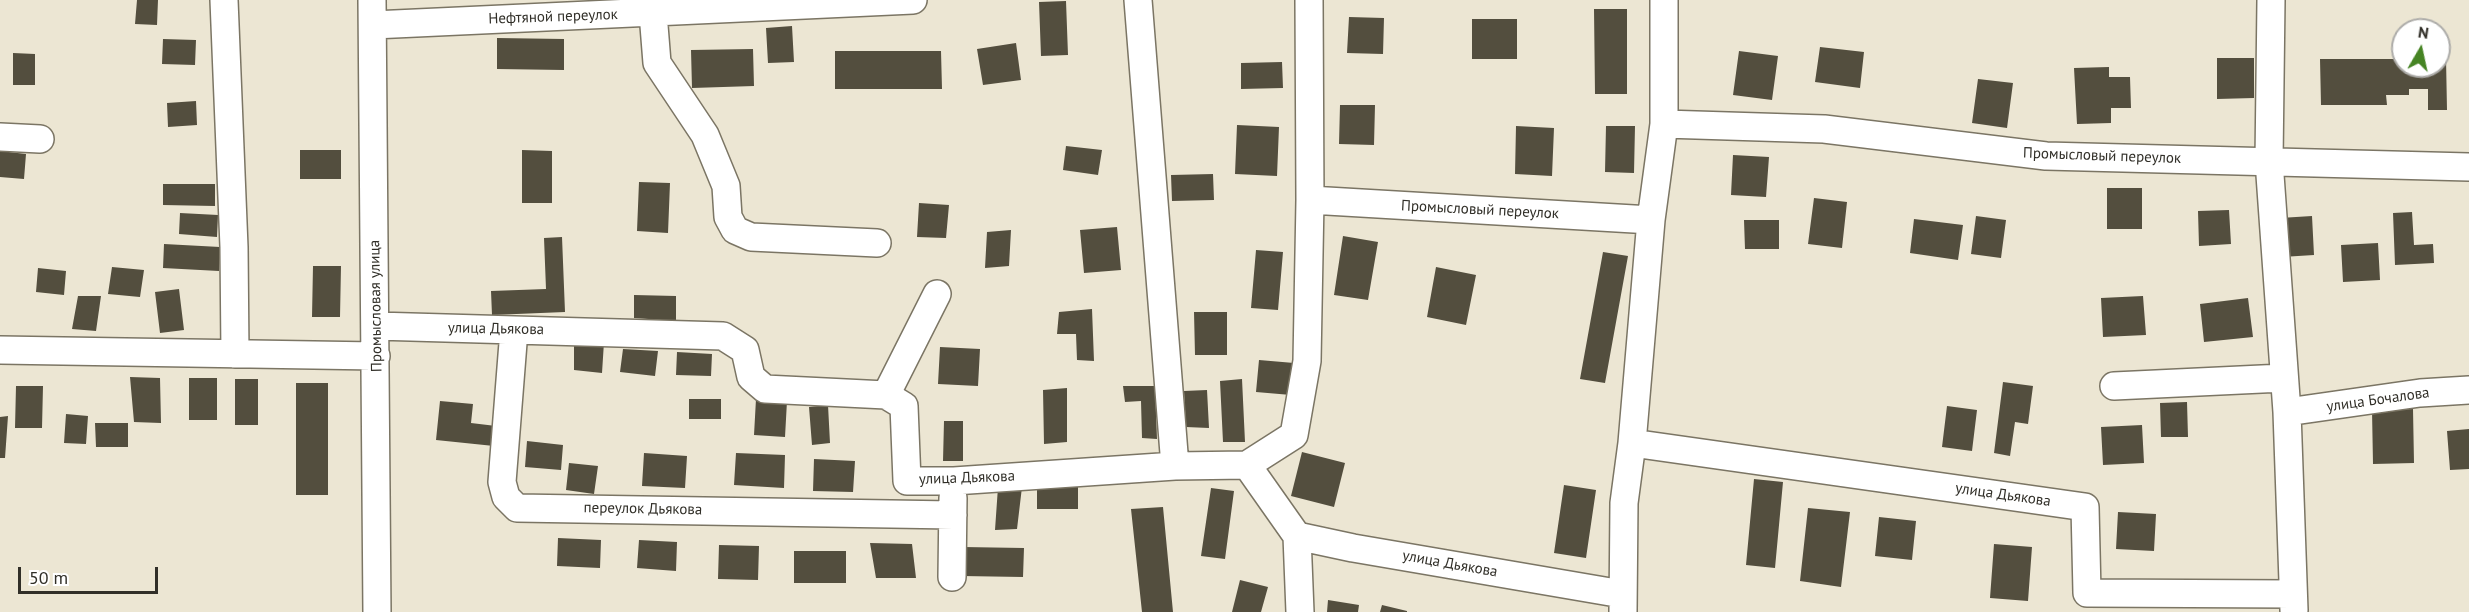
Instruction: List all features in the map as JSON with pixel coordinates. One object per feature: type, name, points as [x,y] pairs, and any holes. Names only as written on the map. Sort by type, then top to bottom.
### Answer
[{"type":"street","points":[[224,0],[234,247],[235,354]]},
{"type":"street","name":"Нефтяной переулок","points":[[372,12],[653,13],[912,0]]},
{"type":"street","points":[[1138,0],[1175,466]]},
{"type":"street","points":[[1300,612],[1297,536],[1246,465],[1294,435],[1307,361],[1310,200],[1309,0]]},
{"type":"street","points":[[1623,603],[1624,503],[1632,443],[1650,220],[1664,124],[1664,0]]},
{"type":"street","points":[[2271,0],[2269,161],[2287,412],[2294,603]]},
{"type":"street","name":"Промысловая улица","points":[[372,12],[377,612]]},
{"type":"street","points":[[653,13],[657,63],[705,135],[726,186],[728,217],[735,230],[751,237],[877,243]]},
{"type":"street","name":"Промысловый переулок","points":[[1664,124],[1824,129],[2046,156],[2469,167]]},
{"type":"street","points":[[0,137],[40,139]]},
{"type":"street","name":"Промысловый переулок","points":[[1310,200],[1650,220]]},
{"type":"street","points":[[886,395],[937,294]]},
{"type":"street","name":"улица Дьякова","points":[[376,326],[723,336],[744,350],[751,377],[765,389],[886,395],[904,406],[907,481],[954,481],[1175,466],[1246,465]]},
{"type":"street","name":"переулок Дьякова","points":[[514,330],[502,482],[506,497],[518,508],[953,515]]},
{"type":"street","points":[[0,350],[376,356]]},
{"type":"street","points":[[2114,386],[2283,378]]},
{"type":"street","name":"улица Бочалова","points":[[2287,412],[2420,393],[2469,390]]},
{"type":"street","name":"улица Дьякова","points":[[1632,443],[2085,507],[2087,593],[2294,603]]},
{"type":"street","points":[[952,577],[954,481]]},
{"type":"street","name":"улица Дьякова","points":[[1297,536],[1623,603]]},
{"type":"building","points":[[137,0],[158,0],[157,25],[135,24]]},
{"type":"building","points":[[1066,1],[1068,55],[1041,56],[1039,2]]},
{"type":"building","points":[[1594,9],[1627,9],[1627,94],[1595,94]]},
{"type":"building","points":[[1349,17],[1384,18],[1383,54],[1347,53]]},
{"type":"building","points":[[1472,19],[1517,19],[1517,59],[1472,59]]},
{"type":"building","points":[[792,26],[794,62],[768,63],[766,28]]},
{"type":"building","points":[[497,38],[564,39],[564,70],[497,69]]},
{"type":"building","points":[[163,39],[196,40],[195,65],[162,64]]},
{"type":"building","points":[[1016,43],[1021,80],[983,85],[977,49]]},
{"type":"building","points":[[1820,47],[1864,52],[1860,88],[1815,82]]},
{"type":"building","points":[[753,49],[754,86],[692,88],[691,50]]},
{"type":"building","points":[[835,51],[941,51],[942,89],[835,89]]},
{"type":"building","points":[[1739,51],[1778,56],[1772,100],[1733,95]]},
{"type":"building","points":[[13,53],[35,54],[35,85],[13,85]]},
{"type":"building","points":[[2217,58],[2254,58],[2254,98],[2217,99]]},
{"type":"building","points":[[2320,59],[2391,59],[2391,78],[2446,78],[2447,110],[2428,110],[2428,89],[2409,89],[2409,95],[2386,95],[2387,105],[2321,105]]},
{"type":"building","points":[[1282,62],[1283,88],[1241,89],[1241,63]]},
{"type":"building","points":[[2109,67],[2109,77],[2130,77],[2131,108],[2111,108],[2111,123],[2077,124],[2074,68]]},
{"type":"building","points":[[1978,79],[2013,83],[2007,128],[1972,123]]},
{"type":"building","points":[[196,101],[197,125],[168,127],[167,103]]},
{"type":"building","points":[[1340,105],[1375,105],[1374,145],[1339,144]]},
{"type":"building","points":[[1237,125],[1279,127],[1277,176],[1235,174]]},
{"type":"building","points":[[1516,126],[1554,128],[1552,176],[1515,174]]},
{"type":"building","points":[[1606,126],[1635,126],[1634,173],[1605,172]]},
{"type":"building","points":[[1066,146],[1102,150],[1098,175],[1063,170]]},
{"type":"building","points":[[300,150],[341,150],[341,179],[300,179]]},
{"type":"building","points":[[522,150],[552,151],[552,203],[522,203]]},
{"type":"building","points":[[0,151],[26,154],[24,179],[0,177]]},
{"type":"building","points":[[1733,155],[1769,157],[1766,197],[1731,195]]},
{"type":"building","points":[[1213,174],[1214,200],[1172,201],[1171,175]]},
{"type":"building","points":[[639,182],[670,183],[668,233],[637,231]]},
{"type":"building","points":[[163,184],[215,184],[215,206],[163,205]]},
{"type":"building","points":[[2107,188],[2142,188],[2142,229],[2107,229]]},
{"type":"building","points":[[1814,198],[1847,202],[1842,248],[1808,244]]},
{"type":"building","points":[[919,203],[949,205],[946,238],[917,237]]},
{"type":"building","points":[[2229,210],[2231,244],[2199,246],[2198,211]]},
{"type":"building","points":[[2412,212],[2414,245],[2433,244],[2434,263],[2395,265],[2393,213]]},
{"type":"building","points":[[180,213],[218,215],[217,237],[179,234]]},
{"type":"building","points":[[1976,216],[2006,220],[2001,258],[1971,254]]},
{"type":"building","points":[[2312,216],[2314,255],[2282,257],[2280,218]]},
{"type":"building","points":[[1914,219],[1963,225],[1958,260],[1910,253]]},
{"type":"building","points":[[1744,220],[1779,220],[1779,249],[1745,249]]},
{"type":"building","points":[[1117,227],[1121,270],[1084,273],[1080,230]]},
{"type":"building","points":[[1011,230],[1009,266],[985,268],[987,232]]},
{"type":"building","points":[[1343,236],[1378,242],[1368,300],[1334,295]]},
{"type":"building","points":[[562,237],[565,312],[492,315],[491,291],[546,289],[544,238]]},
{"type":"building","points":[[2378,243],[2380,280],[2343,282],[2341,245]]},
{"type":"building","points":[[164,244],[220,247],[219,271],[163,268]]},
{"type":"building","points":[[1256,250],[1283,252],[1278,310],[1251,308]]},
{"type":"building","points":[[1603,252],[1628,256],[1605,383],[1580,379]]},
{"type":"building","points":[[313,266],[341,266],[340,317],[312,317]]},
{"type":"building","points":[[112,267],[144,270],[140,297],[108,294]]},
{"type":"building","points":[[1436,267],[1476,275],[1466,325],[1427,317]]},
{"type":"building","points":[[38,268],[66,271],[64,295],[36,292]]},
{"type":"building","points":[[179,289],[184,330],[160,333],[155,292]]},
{"type":"building","points":[[634,295],[676,296],[676,321],[634,318]]},
{"type":"building","points":[[78,296],[101,296],[96,331],[72,329]]},
{"type":"building","points":[[2143,296],[2146,335],[2103,337],[2101,298]]},
{"type":"building","points":[[2248,298],[2253,337],[2204,342],[2200,304]]},
{"type":"building","points":[[1092,309],[1094,361],[1077,360],[1076,334],[1057,334],[1059,312]]},
{"type":"building","points":[[1194,312],[1227,312],[1227,355],[1195,355]]},
{"type":"building","points":[[574,338],[604,342],[602,373],[574,370]]},
{"type":"building","points":[[940,347],[980,349],[978,386],[938,384]]},
{"type":"building","points":[[623,349],[658,351],[655,376],[620,372]]},
{"type":"building","points":[[677,352],[712,354],[711,376],[676,375]]},
{"type":"building","points":[[1259,360],[1294,363],[1291,395],[1256,392]]},
{"type":"building","points":[[130,377],[160,378],[161,423],[134,422]]},
{"type":"building","points":[[189,378],[217,378],[217,420],[189,420]]},
{"type":"building","points":[[235,379],[258,379],[258,425],[235,425]]},
{"type":"building","points":[[1242,379],[1245,442],[1223,442],[1220,381]]},
{"type":"building","points":[[2003,382],[2033,386],[2028,424],[2015,422],[2010,456],[1994,453]]},
{"type":"building","points":[[296,383],[328,383],[328,495],[296,495]]},
{"type":"building","points":[[16,386],[43,386],[42,428],[15,428]]},
{"type":"building","points":[[1123,386],[1155,386],[1157,439],[1142,438],[1141,401],[1125,402]]},
{"type":"building","points":[[1067,388],[1067,442],[1044,444],[1043,390]]},
{"type":"building","points":[[1207,390],[1209,428],[1186,427],[1184,391]]},
{"type":"building","points":[[689,399],[721,399],[721,419],[689,419]]},
{"type":"building","points":[[756,399],[787,401],[785,437],[754,435]]},
{"type":"building","points":[[440,401],[473,404],[471,423],[496,426],[494,446],[436,440]]},
{"type":"building","points":[[2187,402],[2188,437],[2161,437],[2160,403]]},
{"type":"building","points":[[828,405],[830,443],[812,445],[809,407]]},
{"type":"building","points":[[1947,406],[1977,410],[1972,451],[1942,447]]},
{"type":"building","points":[[2413,409],[2414,463],[2373,464],[2372,410]]},
{"type":"building","points":[[66,414],[88,416],[86,444],[64,443]]},
{"type":"building","points":[[8,416],[5,458],[0,458],[0,417]]},
{"type":"building","points":[[944,421],[963,421],[963,461],[943,461]]},
{"type":"building","points":[[95,423],[128,423],[128,447],[96,447]]},
{"type":"building","points":[[2142,425],[2144,463],[2103,465],[2101,427]]},
{"type":"building","points":[[2469,429],[2469,469],[2450,470],[2447,431]]},
{"type":"building","points":[[527,441],[563,445],[561,470],[525,467]]},
{"type":"building","points":[[1302,452],[1345,463],[1334,507],[1291,496]]},
{"type":"building","points":[[644,453],[687,456],[685,488],[642,486]]},
{"type":"building","points":[[736,453],[785,455],[784,488],[734,485]]},
{"type":"building","points":[[814,459],[855,461],[853,492],[813,491]]},
{"type":"building","points":[[569,463],[598,466],[594,494],[566,490]]},
{"type":"building","points":[[1754,479],[1783,482],[1775,568],[1746,565]]},
{"type":"building","points":[[1037,483],[1078,483],[1078,509],[1037,509]]},
{"type":"building","points":[[1564,485],[1596,490],[1586,558],[1554,553]]},
{"type":"building","points":[[998,487],[1022,487],[1017,529],[995,530]]},
{"type":"building","points":[[1211,488],[1234,491],[1225,559],[1201,556]]},
{"type":"building","points":[[1163,507],[1173,612],[1142,612],[1131,509]]},
{"type":"building","points":[[1808,508],[1850,512],[1841,587],[1800,581]]},
{"type":"building","points":[[2118,512],[2156,514],[2154,551],[2116,549]]},
{"type":"building","points":[[1879,517],[1916,521],[1912,560],[1875,556]]},
{"type":"building","points":[[558,538],[601,540],[600,568],[557,566]]},
{"type":"building","points":[[639,540],[677,542],[676,571],[637,568]]},
{"type":"building","points":[[870,543],[912,544],[916,578],[876,578]]},
{"type":"building","points":[[1994,544],[2032,547],[2028,601],[1990,598]]},
{"type":"building","points":[[719,545],[759,546],[758,580],[718,579]]},
{"type":"building","points":[[963,547],[1024,548],[1023,577],[962,576]]},
{"type":"building","points":[[794,551],[846,551],[846,583],[794,583]]},
{"type":"building","points":[[1240,580],[1268,587],[1261,612],[1232,612]]},
{"type":"building","points":[[1328,600],[1359,605],[1358,612],[1327,612]]},
{"type":"building","points":[[1382,605],[1407,611],[1407,612],[1380,612]]}]
